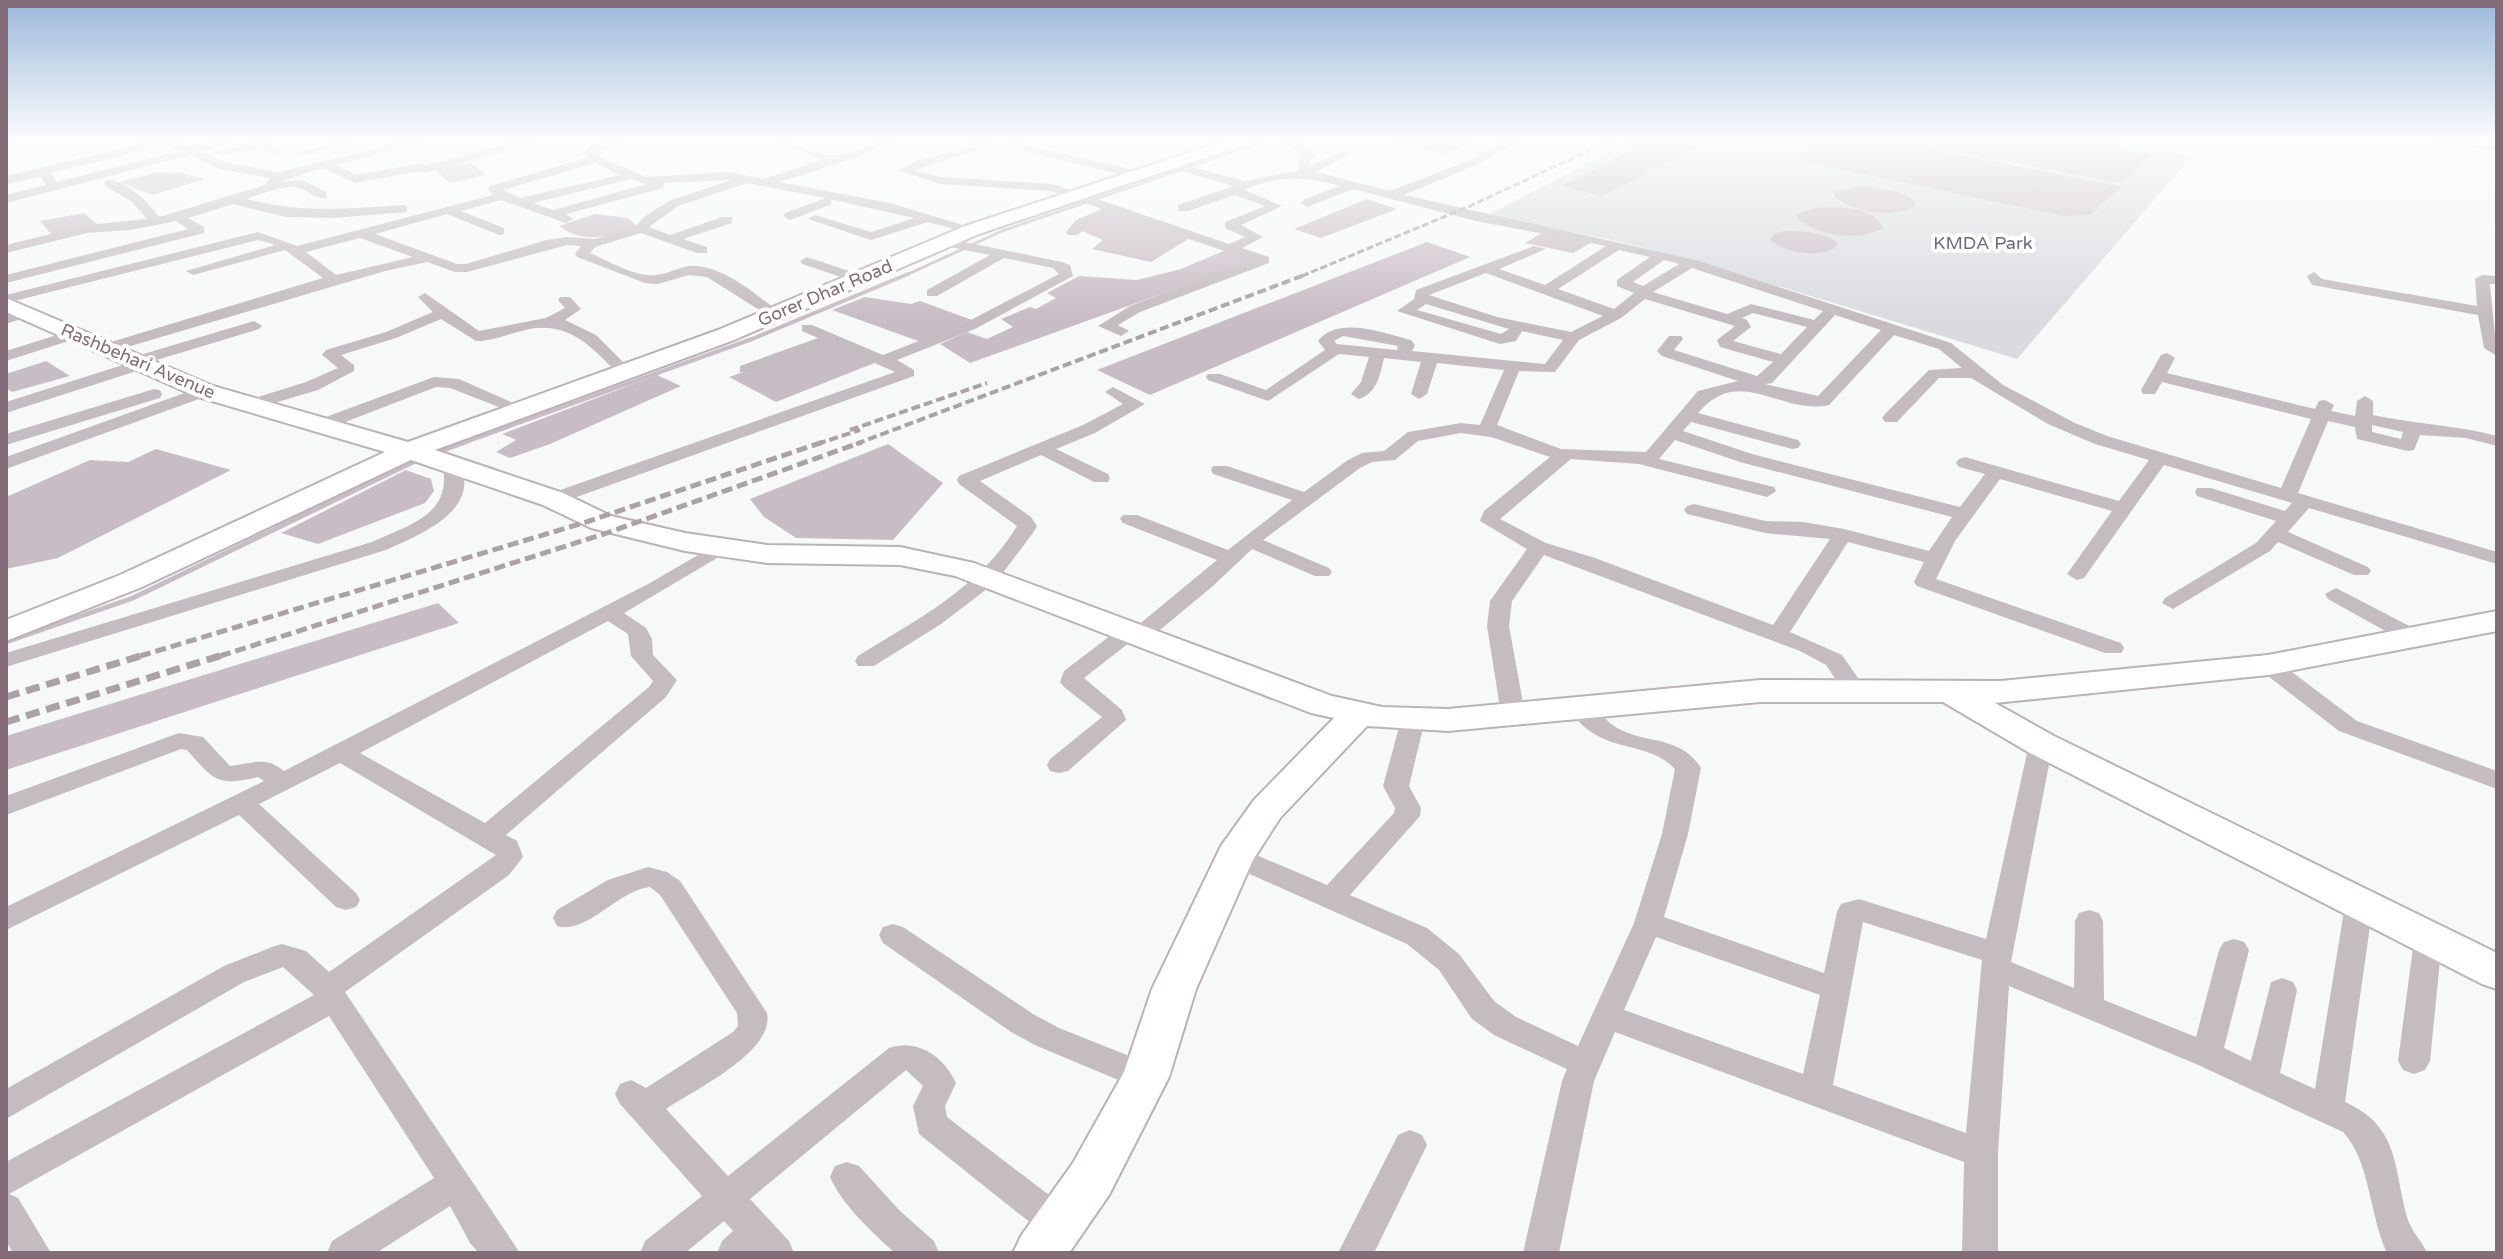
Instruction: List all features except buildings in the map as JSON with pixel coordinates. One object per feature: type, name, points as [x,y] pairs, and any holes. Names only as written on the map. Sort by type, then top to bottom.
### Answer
[{"type":"main road","name":"Gorer Dhar Road","points":[[6,631],[429,456],[520,410],[775,315],[859,279],[1082,200]]},
{"type":"main road","name":"Rashbehari Avenue","points":[[11,309],[195,387],[429,456],[553,499],[601,522],[685,542],[767,554],[900,556],[963,569],[1323,705],[1413,720],[1760,691],[2001,692],[2268,665],[2497,621]]},
{"type":"main road","points":[[1949,691],[2041,744],[2497,972]]},
{"type":"main road","points":[[1049,1238],[1091,1179],[1146,1077],[1174,989],[1235,856],[1267,809],[1314,757],[1360,713]]},
{"type":"street","points":[[137,200],[156,222]]},
{"type":"street","points":[[6,249],[87,229],[156,222],[234,200],[284,213],[334,214],[402,209]]},
{"type":"street","points":[[284,213],[324,200]]},
{"type":"street","points":[[384,200],[402,209]]},
{"type":"street","points":[[193,271],[488,200]]},
{"type":"street","points":[[513,200],[559,216],[612,200]]},
{"type":"street","points":[[520,202],[530,200]]},
{"type":"street","points":[[641,229],[647,218],[689,200]]},
{"type":"street","points":[[790,216],[831,200]]},
{"type":"street","points":[[851,200],[931,217],[964,241],[1002,254],[1065,268],[1066,276],[961,329],[884,360]]},
{"type":"street","points":[[1092,200],[1264,260],[1135,309],[1106,326],[1121,331]]},
{"type":"street","points":[[1183,208],[1207,200]]},
{"type":"street","points":[[1230,249],[1256,237],[1230,225],[1276,206],[1264,200]]},
{"type":"street","points":[[1307,203],[1315,200]]},
{"type":"street","points":[[1406,200],[1691,263],[1955,350],[1974,373],[2047,420],[2160,458],[2497,558]]},
{"type":"street","points":[[391,224],[382,218],[402,209]]},
{"type":"street","points":[[1073,232],[1075,226],[1086,220],[1116,209]]},
{"type":"street","points":[[448,210],[499,231]]},
{"type":"street","points":[[6,279],[199,230],[178,217]]},
{"type":"street","points":[[815,219],[871,236],[931,217]]},
{"type":"street","points":[[670,239],[727,220]]},
{"type":"street","points":[[360,233],[461,269],[556,242],[591,243],[641,229],[702,250]]},
{"type":"street","points":[[11,309],[252,236],[270,238],[334,280]]},
{"type":"street","points":[[591,243],[582,254],[650,280],[695,270],[718,276],[747,291],[754,302],[775,315]]},
{"type":"street","points":[[1547,290],[1617,245]]},
{"type":"street","points":[[1539,249],[1490,270],[1421,293],[1423,299],[1405,311],[1500,339],[1510,338],[1518,326],[1573,337]]},
{"type":"street","points":[[932,293],[1002,254]]},
{"type":"street","points":[[1661,256],[1622,283],[1744,325],[1725,340],[1726,344],[1784,360]]},
{"type":"street","points":[[6,356],[230,309],[428,258]]},
{"type":"street","points":[[807,261],[859,279]]},
{"type":"street","points":[[1214,377],[1268,396],[1333,350],[1549,369],[1573,337],[1616,315],[1691,263]]},
{"type":"street","points":[[1490,270],[1616,315]]},
{"type":"street","points":[[2314,276],[2316,282],[2485,312]]},
{"type":"street","points":[[1470,277],[1502,289]]},
{"type":"street","points":[[2497,280],[2482,279],[2492,348],[2497,351]]},
{"type":"street","points":[[425,297],[476,336],[551,322],[574,309],[565,300]]},
{"type":"street","points":[[90,340],[189,307]]},
{"type":"street","points":[[1728,319],[1751,308],[1817,325]]},
{"type":"street","points":[[230,309],[273,337]]},
{"type":"street","points":[[1639,459],[1652,456],[1704,395],[1714,390],[1754,384],[1784,360],[1832,310]]},
{"type":"street","points":[[251,405],[298,391],[346,371],[348,368],[330,355],[332,353],[391,335],[443,313]]},
{"type":"street","points":[[1537,316],[1599,325]]},
{"type":"street","points":[[551,322],[572,326],[589,335],[625,372]]},
{"type":"street","points":[[6,408],[254,326]]},
{"type":"street","points":[[553,499],[908,373],[807,328]]},
{"type":"street","points":[[1675,339],[1665,351],[1668,353],[1808,401],[1823,401],[1890,330]]},
{"type":"street","points":[[1333,350],[1326,341],[1333,333],[1343,331],[1405,343],[1402,356]]},
{"type":"street","points":[[746,369],[832,339]]},
{"type":"street","points":[[1359,394],[1369,383],[1378,353]]},
{"type":"street","points":[[2167,358],[2153,383],[2322,416]]},
{"type":"street","points":[[1419,394],[1430,359]]},
{"type":"street","points":[[1494,432],[1488,423],[1513,367]]},
{"type":"street","points":[[1891,418],[1935,373],[1974,373]]},
{"type":"street","points":[[321,425],[434,382],[453,383],[520,410]]},
{"type":"street","points":[[6,440],[195,387]]},
{"type":"street","points":[[6,463],[195,387]]},
{"type":"street","points":[[866,661],[989,578],[1027,526],[966,480],[1089,429],[1136,404],[1113,392]]},
{"type":"street","points":[[2210,402],[2322,416],[2363,414],[2363,435],[2407,446],[2410,446],[2413,430],[2467,433],[2497,441]]},
{"type":"street","points":[[6,414],[33,432]]},
{"type":"street","points":[[1686,415],[1792,444]]},
{"type":"street","points":[[2173,603],[2263,547],[2282,526],[2296,498],[2322,416]]},
{"type":"street","points":[[1059,765],[1114,720],[1114,715],[1072,682],[1072,676],[1136,632],[1249,541],[1362,459],[1389,456],[1411,437],[1437,435],[1461,428],[1494,432],[1561,455]]},
{"type":"street","points":[[1673,433],[1736,455],[1964,514]]},
{"type":"street","points":[[1040,448],[1101,478]]},
{"type":"street","points":[[1767,491],[1639,459],[1567,453],[1491,515],[1490,521],[1539,547],[1588,562],[1778,634],[1834,660],[1855,691]]},
{"type":"street","points":[[6,660],[379,546],[424,525],[445,508],[455,491],[429,456]]},
{"type":"street","points":[[2077,574],[2160,458]]},
{"type":"street","points":[[1965,463],[2125,509]]},
{"type":"street","points":[[1220,470],[1307,499]]},
{"type":"street","points":[[1996,472],[1945,540],[1924,580],[1927,585],[2113,648]]},
{"type":"street","points":[[2204,492],[2282,526],[2361,571]]},
{"type":"street","points":[[1694,510],[1765,527],[1803,528],[1844,535],[1937,559]]},
{"type":"street","points":[[1130,519],[1231,558]]},
{"type":"street","points":[[1778,634],[1821,569],[1836,539],[1844,535]]},
{"type":"street","points":[[1249,541],[1322,572]]},
{"type":"street","points":[[6,919],[341,753],[609,613],[722,547]]},
{"type":"street","points":[[1513,714],[1498,626],[1501,601],[1539,547]]},
{"type":"street","points":[[2336,594],[2413,637]]},
{"type":"street","points":[[487,836],[658,692],[665,680],[642,656],[640,631],[609,613]]},
{"type":"street","points":[[2268,665],[2358,731],[2497,780]]},
{"type":"street","points":[[1541,1253],[1578,1081],[1648,923],[1675,834],[1688,768],[1683,758],[1604,731],[1579,707]]},
{"type":"street","points":[[1331,898],[1407,816],[1408,808],[1396,786],[1413,720]]},
{"type":"street","points":[[6,806],[179,741],[194,743],[223,774],[238,774],[264,767],[270,769],[280,783]]},
{"type":"street","points":[[1980,1253],[1981,1153],[1996,961],[2041,744]]},
{"type":"street","points":[[6,1180],[330,994],[510,857],[508,848],[341,753]]},
{"type":"street","points":[[241,802],[346,900]]},
{"type":"street","points":[[1235,856],[1417,936],[1449,962],[1483,1010],[1505,1026],[1587,1064]]},
{"type":"street","points":[[567,918],[629,883],[645,877],[657,878],[670,888],[750,1008],[755,1021],[752,1032],[744,1041],[637,1100],[725,1199],[756,1246]]},
{"type":"street","points":[[2328,1108],[2359,905]]},
{"type":"street","points":[[1816,1091],[1849,915],[1854,910],[1996,961],[2089,1006],[2355,1122],[2370,1135],[2398,1239],[2409,1253]]},
{"type":"street","points":[[2089,921],[2089,1006]]},
{"type":"street","points":[[1648,923],[1834,988]]},
{"type":"street","points":[[893,935],[1022,1023],[1048,1037],[1146,1077]]},
{"type":"street","points":[[2414,1061],[2428,940]]},
{"type":"street","points":[[2207,1055],[2234,950]]},
{"type":"street","points":[[6,1105],[234,974],[282,955],[296,959],[330,994],[456,1183],[482,1231],[502,1253]]},
{"type":"street","points":[[2263,1080],[2282,990]]},
{"type":"street","points":[[1605,1016],[1981,1153]]},
{"type":"street","points":[[658,1253],[900,1057],[909,1056],[920,1061],[940,1083],[929,1106],[931,1124],[1049,1238]]},
{"type":"street","points":[[1356,1253],[1410,1145]]},
{"type":"street","points":[[847,1177],[888,1223],[921,1253]]},
{"type":"street","points":[[345,1253],[456,1183]]},
{"type":"street","points":[[6,1209],[33,1253]]},
{"type":"green space","name":"KMDA Park","points":[[1517,200],[2154,200],[2017,359],[1696,261],[1608,239],[1486,216]]},
{"type":"shaded area","points":[[1365,200],[1397,209],[1321,238],[1294,229]]},
{"type":"shaded area","points":[[1839,200],[1915,201],[1914,206],[1905,210],[1885,213],[1862,210]]},
{"type":"shaded area","points":[[1986,200],[2107,200],[2090,215],[2064,216]]},
{"type":"shaded area","points":[[1814,208],[1863,211],[1879,220],[1883,228],[1851,236],[1817,230],[1798,219],[1797,214]]},
{"type":"shaded area","points":[[1118,212],[1190,238],[1151,262],[1092,249],[1103,240],[1075,228]]},
{"type":"shaded area","points":[[84,213],[97,224],[52,235],[40,221]]},
{"type":"shaded area","points":[[595,214],[628,218],[637,226],[588,237],[568,232],[559,226]]},
{"type":"shaded area","points":[[1545,231],[1594,241],[1573,253],[1525,243]]},
{"type":"shaded area","points":[[1785,231],[1818,234],[1837,242],[1837,246],[1822,252],[1803,253],[1770,240],[1774,234]]},
{"type":"shaded area","points":[[1427,242],[1470,257],[1150,395],[1097,370]]},
{"type":"shaded area","points":[[1226,250],[1258,259],[970,363],[940,344],[967,332],[987,339],[1013,327],[1001,319],[1030,307],[1036,309],[1056,298],[1047,293],[1079,276],[1137,280],[1181,269]]},
{"type":"shaded area","points":[[865,297],[911,304],[920,301],[972,320],[921,342],[832,310]]},
{"type":"shaded area","points":[[831,341],[877,362],[776,402],[729,377]]},
{"type":"shaded area","points":[[46,361],[70,376],[12,392],[6,388],[6,374]]},
{"type":"shaded area","points":[[657,375],[681,386],[550,444],[510,458],[496,452],[516,440],[502,434]]},
{"type":"shaded area","points":[[888,444],[943,483],[893,540],[796,538],[764,517],[750,499]]},
{"type":"shaded area","points":[[156,449],[231,470],[58,558],[6,569],[6,497],[90,460],[128,462]]},
{"type":"shaded area","points":[[406,470],[431,479],[434,491],[425,503],[318,544],[281,533]]},
{"type":"shaded area","points":[[438,603],[459,623],[6,770],[6,736]]},
{"type":"waterway","points":[[904,276],[1002,231],[1093,200]]},
{"type":"waterway","points":[[460,444],[752,339],[908,274]]},
{"type":"waterway","points":[[433,454],[465,442]]},
{"type":"waterway","points":[[6,642],[133,598],[419,459]]},
{"type":"railway","points":[[1305,275],[1483,200]]},
{"type":"railway","points":[[856,444],[1305,275]]},
{"type":"railway","points":[[850,430],[987,383]]},
{"type":"railway","points":[[819,443],[860,430]]},
{"type":"railway","points":[[819,443],[823,442]]},
{"type":"railway","points":[[220,656],[604,534],[862,442]]},
{"type":"railway","points":[[140,656],[583,523],[819,443]]},
{"type":"railway","points":[[6,697],[147,654]]},
{"type":"railway","points":[[6,722],[226,654]]}]
